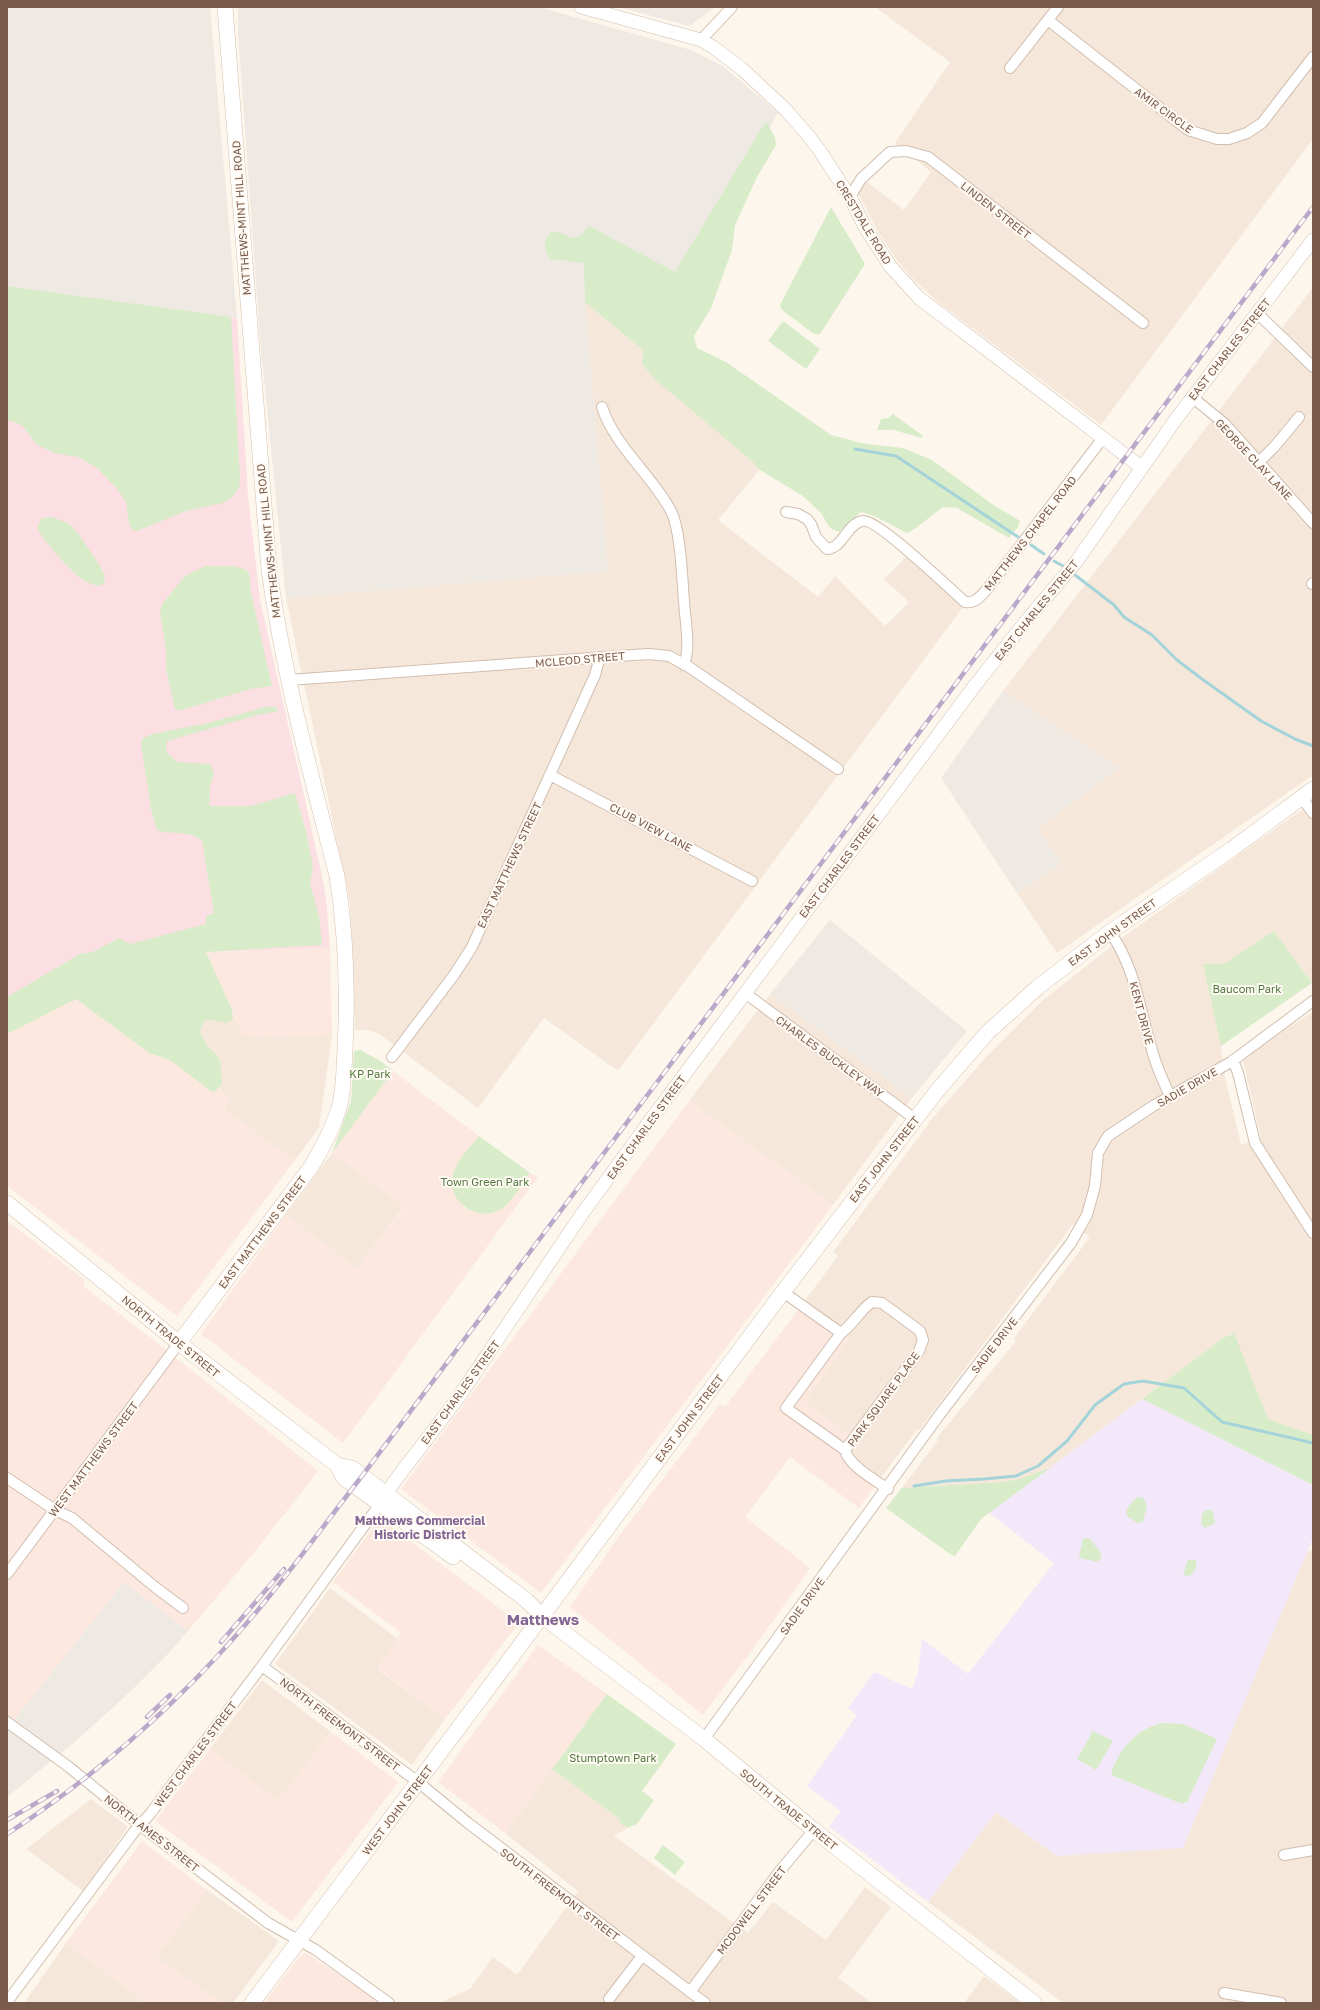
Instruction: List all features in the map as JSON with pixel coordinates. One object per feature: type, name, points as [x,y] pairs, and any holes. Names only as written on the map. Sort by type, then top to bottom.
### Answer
[{"type":"main road","name":"MATTHEWS-MINT HILL ROAD","points":[[225,7],[269,569],[276,621],[337,876],[341,903],[345,945],[346,1032],[342,1091],[336,1115]]},
{"type":"main road","name":"EAST JOHN STREET","points":[[542,1616],[870,1177],[915,1119],[988,1032],[1038,987],[1110,932],[1232,848],[1307,793]]},
{"type":"main road","name":"EAST MATTHEWS STREET","points":[[179,1343],[310,1167],[322,1148],[336,1115]]},
{"type":"main road","name":"NORTH TRADE STREET","points":[[7,1203],[179,1343],[337,1465],[352,1468],[383,1499],[526,1600],[542,1616]]},
{"type":"main road","name":"SOUTH TRADE STREET","points":[[542,1616],[704,1739],[814,1830],[1034,2003]]},
{"type":"main road","name":"WEST JOHN STREET","points":[[252,2003],[542,1616]]},
{"type":"street","name":"CRESTDALE ROAD","points":[[581,7],[701,40],[713,47],[742,69],[785,109],[820,151],[850,197],[883,257],[919,298],[1141,467]]},
{"type":"street","points":[[701,40],[732,7]]},
{"type":"street","points":[[1010,68],[1058,7]]},
{"type":"street","name":"AMIR CIRCLE","points":[[1048,20],[1188,130],[1217,139],[1229,139],[1247,133],[1262,123],[1313,58]]},
{"type":"street","name":"LINDEN STREET","points":[[850,197],[861,179],[890,152],[906,151],[928,157],[1143,323]]},
{"type":"street","name":"EAST CHARLES STREET","points":[[383,1499],[458,1398],[582,1214],[745,993],[976,684],[1076,562],[1141,467],[1192,397],[1313,240]]},
{"type":"street","points":[[1257,313],[1313,367]]},
{"type":"street","name":"GEORGE CLAY LANE","points":[[1192,397],[1225,424],[1313,523]]},
{"type":"street","points":[[602,407],[607,421],[672,512],[679,545],[687,645],[684,665]]},
{"type":"street","points":[[1259,462],[1275,446],[1299,417]]},
{"type":"street","name":"MATTHEWS CHAPEL ROAD","points":[[786,512],[798,514],[807,519],[811,524],[816,537],[827,549],[835,547],[855,524],[863,521],[872,523],[904,548],[968,603],[976,600],[988,588],[1102,438]]},
{"type":"street","name":"MCLEOD STREET","points":[[289,680],[649,654],[669,656],[838,769]]},
{"type":"street","name":"EAST MATTHEWS STREET","points":[[392,1057],[454,975],[468,953],[595,675],[600,658]]},
{"type":"street","name":"CLUB VIEW LANE","points":[[550,775],[752,881]]},
{"type":"street","points":[[1307,793],[1313,813]]},
{"type":"street","name":"KENT DRIVE","points":[[1110,932],[1126,957],[1139,998],[1151,1050],[1170,1096]]},
{"type":"street","name":"CHARLES BUCKLEY WAY","points":[[745,993],[915,1119]]},
{"type":"street","name":"SADIE DRIVE","points":[[704,1739],[888,1489],[940,1414],[1071,1243],[1087,1215],[1092,1199],[1098,1153],[1102,1144],[1115,1130],[1233,1060],[1313,1000]]},
{"type":"street","points":[[1233,1060],[1238,1073],[1255,1143],[1313,1234]]},
{"type":"street","points":[[783,1292],[840,1334]]},
{"type":"street","name":"PARK SQUARE PLACE","points":[[845,1450],[919,1351],[923,1340],[920,1331],[882,1304],[872,1302],[864,1308],[848,1329],[840,1334],[786,1408],[845,1450],[846,1456],[851,1462],[888,1489]]},
{"type":"street","name":"WEST MATTHEWS STREET","points":[[7,1574],[179,1343]]},
{"type":"street","points":[[7,1478],[55,1510],[72,1518],[154,1587],[183,1608]]},
{"type":"street","name":"WEST CHARLES STREET","points":[[7,2002],[49,1943],[140,1825],[155,1808],[262,1666],[383,1499]]},
{"type":"street","name":"NORTH FREEMONT STREET","points":[[262,1666],[418,1782]]},
{"type":"street","name":"NORTH AMES STREET","points":[[7,1722],[69,1767],[140,1825],[268,1924],[316,1950],[389,2003]]},
{"type":"street","name":"SOUTH FREEMONT STREET","points":[[418,1782],[468,1823],[705,2003]]},
{"type":"street","name":"MCDOWELL STREET","points":[[690,1992],[779,1872],[814,1830]]},
{"type":"street","points":[[1284,1855],[1313,1850]]},
{"type":"street","points":[[609,1999],[642,1956]]},
{"type":"street","points":[[1224,1993],[1281,2003]]},
{"type":"shaded area","points":[[7,7],[210,7],[237,318],[7,286]]},
{"type":"shaded area","points":[[238,7],[539,7],[691,50],[724,67],[778,113],[644,351],[585,302],[608,571],[286,598],[260,338],[238,33]]},
{"type":"shaded area","points":[[618,7],[715,7],[690,26]]},
{"type":"shaded area","points":[[875,7],[1313,7],[1313,139],[1101,425],[939,303],[914,280],[896,259],[876,228],[858,193],[867,182],[904,210],[931,172],[895,143],[950,62]]},
{"type":"shaded area","points":[[7,286],[237,318],[248,496],[260,600],[321,871],[326,898],[330,948],[159,953],[7,1029]]},
{"type":"shaded area","points":[[1313,287],[1313,775],[1057,953],[1017,893],[1062,863],[1037,829],[1003,691]]},
{"type":"shaded area","points":[[585,302],[770,457],[718,520],[818,597],[835,576],[885,626],[909,602],[884,579],[908,555],[963,607],[618,1071],[544,1018],[478,1108],[379,1034],[367,1030],[355,1030],[350,903],[286,598],[608,571]]},
{"type":"shaded area","points":[[1003,691],[1119,768],[1037,829],[1062,863],[1017,893],[941,778]]},
{"type":"shaded area","points":[[1313,802],[1313,984],[1274,931],[1224,965],[1204,965],[1221,1046],[1225,1077],[1241,1145],[1261,1137],[1242,1057],[1313,1012],[1313,1435],[1268,1419],[1233,1333],[1223,1338],[1050,1468],[1019,1479],[1002,1482],[902,1488],[938,1440],[937,1438],[1016,1341],[1014,1338],[1090,1237],[1073,1224],[919,1430],[917,1429],[880,1479],[843,1452],[853,1438],[804,1402],[850,1338],[803,1303],[838,1256],[833,1252],[932,1119],[986,1057],[1042,1001],[1123,937]]},
{"type":"shaded area","points":[[830,920],[967,1031],[912,1098],[770,994]]},
{"type":"shaded area","points":[[330,948],[332,1035],[243,1036],[206,952]]},
{"type":"shaded area","points":[[206,952],[243,1036],[332,1035],[319,1128],[295,1160],[225,1111],[158,1042]]},
{"type":"shaded area","points":[[75,991],[158,1041],[230,1097],[225,1111],[295,1160],[177,1316],[7,1186],[7,1029]]},
{"type":"shaded area","points":[[770,994],[912,1098],[833,1205],[689,1101]]},
{"type":"shaded area","points":[[393,1071],[479,1136],[457,1165],[463,1205],[465,1208],[472,1211],[511,1199],[530,1173],[538,1177],[343,1443],[201,1334],[286,1215],[357,1269],[404,1207],[332,1153]]},
{"type":"shaded area","points":[[689,1101],[833,1205],[541,1593],[401,1489]]},
{"type":"shaded area","points":[[332,1153],[404,1206],[357,1269],[286,1215]]},
{"type":"shaded area","points":[[7,1221],[85,1280],[83,1286],[160,1345],[318,1471],[257,1549],[188,1631],[124,1582],[8,1730]]},
{"type":"shaded area","points":[[803,1303],[850,1338],[804,1402],[853,1438],[843,1452],[880,1479],[859,1508],[790,1457],[745,1517],[810,1568],[756,1645],[703,1715],[570,1607],[617,1539],[720,1404],[725,1407]]},
{"type":"shaded area","points":[[1142,1399],[1313,1485],[1313,1538],[1183,1848],[1057,1856],[996,1812],[928,1902],[829,1827],[841,1811],[807,1786],[857,1715],[848,1708],[874,1672],[912,1689],[918,1672],[922,1639],[968,1674],[1054,1563],[989,1513]]},
{"type":"shaded area","points":[[380,1518],[519,1623],[445,1719],[377,1668],[398,1639],[400,1632],[333,1582]]},
{"type":"shaded area","points":[[1313,1550],[1313,2003],[1063,2003],[928,1902],[996,1812],[1057,1856],[1307,1552]]},
{"type":"shaded area","points":[[124,1582],[188,1631],[167,1655],[131,1691],[76,1741],[7,1797],[7,1729]]},
{"type":"shaded area","points":[[330,1588],[398,1639],[377,1669],[445,1719],[412,1765],[275,1664]]},
{"type":"shaded area","points":[[538,1645],[607,1694],[505,1833],[438,1782]]},
{"type":"shaded area","points":[[262,1680],[331,1732],[278,1801],[210,1749]]},
{"type":"shaded area","points":[[331,1732],[398,1782],[292,1922],[155,1821],[210,1749],[278,1800]]},
{"type":"shaded area","points":[[552,1769],[621,1820],[620,1822],[628,1828],[614,1836],[748,1933],[773,1902],[826,1940],[865,1887],[891,1907],[838,1978],[872,2003],[439,2003],[470,1989],[493,1957],[517,1975],[578,1891],[505,1833]]},
{"type":"shaded area","points":[[91,1799],[128,1827],[83,1891],[26,1849]]},
{"type":"shaded area","points":[[142,1841],[207,1890],[156,1957],[221,2003],[147,2003],[66,1943]]},
{"type":"shaded area","points":[[207,1890],[279,1941],[233,2003],[221,2003],[156,1957]]},
{"type":"shaded area","points":[[66,1943],[131,1991],[147,2003],[24,2003]]},
{"type":"shaded area","points":[[306,1953],[381,2003],[264,2003],[299,1957]]},
{"type":"shaded area","points":[[984,1976],[1020,2003],[964,2003]]},
{"type":"green space","points":[[766,121],[775,137],[776,145],[757,177],[735,225],[732,250],[711,308],[694,336],[697,348],[726,362],[831,435],[866,444],[903,448],[932,460],[992,504],[1020,521],[1018,527],[1009,538],[957,508],[943,507],[916,528],[907,533],[878,518],[861,512],[839,532],[830,528],[821,513],[803,496],[760,470],[752,461],[657,381],[642,364],[644,351],[585,302],[584,263],[551,259],[546,252],[545,241],[551,232],[562,233],[572,238],[580,236],[589,226],[675,272]]},
{"type":"green space","points":[[831,207],[865,264],[820,334],[814,334],[782,310],[780,305]]},
{"type":"green space","points":[[7,286],[231,317],[240,478],[239,488],[231,498],[223,503],[186,511],[137,531],[132,530],[129,523],[126,502],[118,490],[97,468],[78,457],[54,453],[36,444],[22,425],[8,420]]},
{"type":"green space","points":[[783,321],[820,349],[806,369],[768,341]]},
{"type":"green space","points":[[893,414],[923,436],[921,438],[894,430],[877,430],[881,419],[888,418]]},
{"type":"green space","points":[[51,517],[68,523],[78,533],[100,566],[105,576],[104,583],[99,586],[81,579],[50,546],[40,533],[38,527],[42,518]]},
{"type":"green space","points":[[205,566],[234,566],[247,570],[250,576],[250,589],[272,686],[250,689],[179,711],[175,709],[166,669],[166,649],[160,613],[162,604],[185,576]]},
{"type":"green space","points":[[265,707],[276,707],[278,711],[258,715],[167,741],[166,752],[177,762],[210,764],[214,774],[210,787],[209,806],[251,806],[295,793],[306,831],[313,867],[310,883],[319,916],[322,945],[206,952],[232,1010],[233,1019],[226,1023],[208,1019],[203,1022],[200,1032],[207,1046],[216,1054],[220,1061],[222,1083],[216,1091],[212,1092],[170,1060],[149,1053],[76,999],[7,1034],[7,997],[80,954],[93,952],[119,938],[130,944],[206,924],[206,916],[214,913],[202,841],[191,835],[169,833],[157,830],[151,809],[141,744],[142,739],[152,734],[208,723]]},
{"type":"green space","name":"Baucom Park","points":[[1274,931],[1312,983],[1221,1046],[1203,964],[1224,964]]},
{"type":"green space","name":"KP Park","points":[[360,1050],[379,1060],[393,1071],[332,1153],[351,1101],[354,1051]]},
{"type":"green space","name":"Town Green Park","points":[[479,1136],[530,1173],[515,1195],[504,1207],[495,1212],[485,1214],[467,1208],[460,1202],[454,1194],[452,1184],[453,1174],[457,1164]]},
{"type":"green space","points":[[1234,1333],[1268,1419],[1313,1435],[1313,1485],[1142,1399],[1223,1338]]},
{"type":"green space","points":[[1050,1468],[981,1519],[955,1556],[950,1554],[886,1508],[902,1488],[1002,1482],[1019,1479]]},
{"type":"green space","points":[[1137,1497],[1143,1498],[1147,1505],[1143,1522],[1137,1523],[1127,1516],[1127,1510]]},
{"type":"green space","points":[[1208,1509],[1213,1512],[1215,1523],[1205,1528],[1201,1524],[1202,1514]]},
{"type":"green space","points":[[1083,1539],[1090,1539],[1101,1553],[1101,1558],[1097,1562],[1080,1558],[1079,1556]]},
{"type":"green space","points":[[1188,1560],[1196,1560],[1195,1569],[1190,1576],[1183,1575]]},
{"type":"green space","name":"Stumptown Park","points":[[607,1694],[676,1744],[642,1791],[654,1800],[637,1824],[628,1828],[619,1822],[621,1820],[552,1769]]},
{"type":"green space","points":[[1163,1723],[1183,1724],[1217,1739],[1187,1802],[1182,1804],[1111,1775],[1123,1749],[1137,1735],[1145,1729]]},
{"type":"green space","points":[[1093,1731],[1113,1741],[1096,1770],[1077,1759]]},
{"type":"green space","points":[[663,1845],[685,1862],[675,1875],[654,1858]]},
{"type":"waterway","points":[[855,449],[896,456],[1018,537]]},
{"type":"waterway","points":[[1031,545],[1044,554]]},
{"type":"waterway","points":[[1054,561],[1063,566]]},
{"type":"waterway","points":[[1075,575],[1114,605],[1124,617],[1152,635],[1177,660],[1202,679],[1261,721],[1295,739],[1313,746]]},
{"type":"waterway","points":[[914,1486],[946,1481],[1016,1476],[1038,1466],[1067,1441],[1095,1405],[1124,1384],[1143,1381],[1184,1388],[1222,1422],[1313,1443]]},
{"type":"railway","points":[[7,1834],[79,1783],[146,1726],[209,1665],[279,1584],[362,1476],[1313,207]]},
{"type":"railway","points":[[221,1642],[284,1569]]},
{"type":"railway","points":[[147,1717],[170,1695]]},
{"type":"railway","points":[[7,1820],[57,1791]]},
{"type":"district","name":"Matthews Commercial Historic District","points":[[420,1527]]},
{"type":"district","name":"Matthews","points":[[543,1619]]}]
